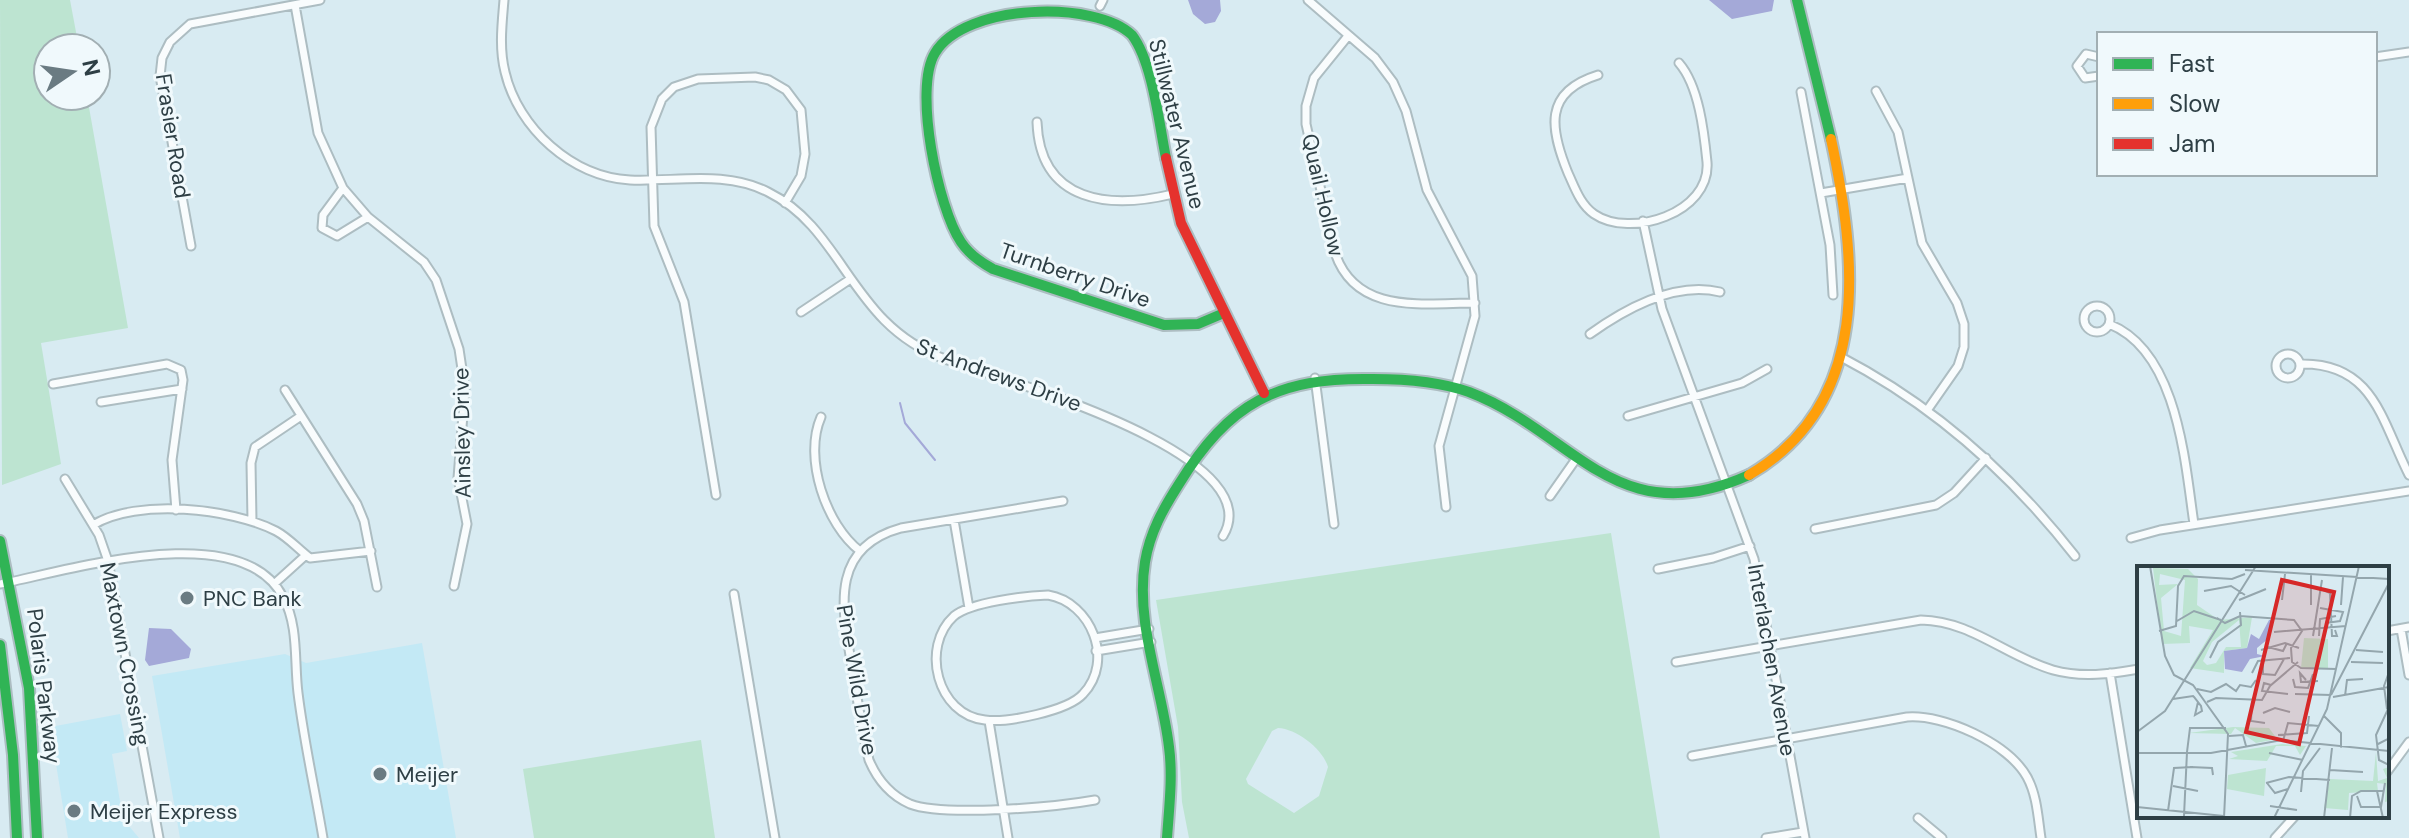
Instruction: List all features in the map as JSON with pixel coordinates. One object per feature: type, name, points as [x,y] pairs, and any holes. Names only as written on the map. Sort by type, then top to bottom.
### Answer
[{"type":"street","name":"Frasier Road","points":[[191,246],[161,84],[165,50],[175,35],[190,24],[320,0]]},
{"type":"street","name":"St Andrews Drive","points":[[504,0],[501,28],[504,67],[510,89],[529,123],[553,148],[582,166],[623,179],[727,180],[756,186],[785,203],[811,224],[849,280],[884,322],[914,345],[945,359],[1099,411],[1191,464],[1216,482],[1225,494],[1231,514],[1223,536]]},
{"type":"street","name":"Turnberry Drive","points":[[1067,0],[968,24],[948,37],[935,54],[924,94],[951,229],[964,249],[982,264],[1149,322],[1187,326],[1224,313]]},
{"type":"street","points":[[1308,0],[1375,58],[1397,89],[1427,190],[1467,262],[1475,303],[1469,341],[1439,446],[1446,507]]},
{"type":"street","points":[[1167,838],[1170,753],[1144,585],[1149,542],[1191,464],[1220,426],[1264,393],[1315,378],[1412,380],[1454,387],[1491,403],[1576,459],[1622,483],[1655,491],[1691,492],[1726,485],[1768,464],[1798,438],[1824,398],[1841,357],[1852,285],[1840,190],[1819,82],[1797,0]]},
{"type":"street","name":"Stillwater Avenue","points":[[1099,3],[1122,20],[1141,49],[1184,230],[1264,393]]},
{"type":"street","name":"Ainsley Drive","points":[[295,5],[318,133],[343,188],[368,217],[408,247],[431,271],[462,362],[465,405],[458,478],[467,524],[454,586]]},
{"type":"street","name":"Quail Hollow","points":[[1348,36],[1314,78],[1305,112],[1338,261],[1357,288],[1381,300],[1475,303]]},
{"type":"street","points":[[2377,57],[2409,52]]},
{"type":"street","points":[[2097,57],[2086,54],[2077,66],[2087,79],[2097,76]]},
{"type":"street","points":[[1598,75],[1571,88],[1559,103],[1553,127],[1556,143],[1577,194],[1588,209],[1611,222],[1643,221],[1688,205],[1706,177],[1707,160],[1692,87],[1679,63]]},
{"type":"street","points":[[716,495],[684,302],[655,232],[651,127],[657,108],[667,93],[698,79],[764,79],[790,93],[803,120],[803,171],[785,203]]},
{"type":"street","points":[[1876,91],[1898,132],[1922,243],[1957,303],[1964,330],[1958,366],[1928,409]]},
{"type":"street","points":[[1801,92],[1821,193],[1832,265],[1833,295]]},
{"type":"street","points":[[1037,122],[1038,141],[1049,165],[1077,193],[1113,203],[1173,194]]},
{"type":"street","points":[[1821,193],[1908,178]]},
{"type":"street","points":[[343,188],[323,215],[324,230],[331,235],[342,234],[368,217]]},
{"type":"street","name":"Interlachen Avenue","points":[[1643,221],[1659,297],[1750,546],[1804,835]]},
{"type":"street","points":[[801,312],[849,280]]},
{"type":"street","points":[[1590,334],[1625,310],[1659,297],[1699,290],[1720,292]]},
{"type":"street","points":[[2109,324],[2124,331],[2146,356],[2170,399],[2181,437],[2194,524]]},
{"type":"street","points":[[1841,357],[1928,409],[1986,458],[2025,496],[2075,556]]},
{"type":"street","points":[[53,384],[167,364],[181,370],[182,389],[172,460],[176,510]]},
{"type":"street","points":[[2300,364],[2337,368],[2363,386],[2409,475]]},
{"type":"street","points":[[1628,416],[1695,399],[1742,383],[1767,369]]},
{"type":"street","points":[[1315,378],[1334,524]]},
{"type":"street","points":[[101,402],[182,389]]},
{"type":"street","points":[[285,390],[357,504],[371,551],[377,587]]},
{"type":"street","points":[[252,521],[251,463],[255,447],[301,416]]},
{"type":"street","points":[[821,417],[815,440],[825,506],[839,531],[860,551],[895,530],[1063,501]]},
{"type":"street","points":[[1815,529],[1936,505],[1954,493],[1986,458]]},
{"type":"street","points":[[1550,496],[1576,459]]},
{"type":"street","name":"Maxtown Crossing","points":[[65,479],[93,525],[108,561],[159,838]]},
{"type":"street","points":[[2131,538],[2194,524],[2409,491]]},
{"type":"street","points":[[93,525],[127,512],[176,510],[252,521],[286,537],[306,555],[317,558],[371,551]]},
{"type":"street","points":[[954,520],[969,608]]},
{"type":"street","name":"Polaris Parkway","points":[[0,541],[34,734],[37,838]]},
{"type":"street","points":[[1658,569],[1713,558],[1750,546]]},
{"type":"street","name":"Pine Wild Drive","points":[[860,551],[845,579],[843,611],[866,748],[873,770],[897,796],[921,807],[1048,808],[1095,800]]},
{"type":"street","points":[[5,583],[148,555],[207,557],[246,565],[274,584],[290,617],[298,694],[323,838]]},
{"type":"street","points":[[274,584],[306,555]]},
{"type":"street","points":[[734,594],[775,838]]},
{"type":"street","points":[[1040,595],[1057,596],[1082,613],[1095,638],[1091,683],[1071,704],[989,721],[971,717],[951,702],[940,684],[936,664],[938,641],[945,627],[969,608],[1040,595]]},
{"type":"street","points":[[1676,662],[1932,620],[1971,630],[2053,670],[2083,675],[2137,669]]},
{"type":"street","points":[[2405,628],[2409,675]]},
{"type":"street","points":[[1095,638],[1149,629]]},
{"type":"street","points":[[1096,651],[1151,642]]},
{"type":"street","name":"Polaris Parkway","points":[[0,645],[13,755],[17,838]]},
{"type":"street","points":[[2110,673],[2137,838]]},
{"type":"street","points":[[1692,756],[1918,716],[1950,722],[2004,751],[2020,766],[2034,794],[2041,838]]},
{"type":"street","points":[[989,721],[1008,838]]},
{"type":"street","points":[[2389,769],[2409,742]]},
{"type":"street","points":[[1918,818],[1942,838]]},
{"type":"street","points":[[2275,838],[2293,818]]},
{"type":"street","points":[[1766,838],[1804,835]]},
{"type":"shaded area","points":[[422,643],[456,838],[180,838],[152,676],[285,654],[306,663]]},
{"type":"shaded area","points":[[120,714],[127,751],[112,754],[123,819],[139,838],[68,838],[50,727]]},
{"type":"green space","points":[[0,0],[70,0],[76,32],[32,32],[32,112],[90,112],[128,328],[41,343],[61,464],[2,485]]},
{"type":"green space","points":[[1611,533],[1660,838],[1189,838],[1182,802],[1178,727],[1156,600]],"holes":[[[1285,729],[1315,747],[1328,767],[1319,796],[1294,813],[1248,784],[1246,779],[1272,731]]]},
{"type":"green space","points":[[701,740],[715,838],[534,838],[523,769]]},
{"type":"water","points":[[1188,0],[1220,0],[1221,11],[1215,22],[1205,24],[1193,14]]},
{"type":"water","points":[[1709,0],[1774,0],[1772,11],[1732,19]]},
{"type":"water","points":[[149,628],[171,629],[191,649],[189,658],[149,666],[145,660]]},
{"type":"waterway","points":[[900,403],[905,423],[935,460]]},
{"type":"traffic: fast","points":[[1797,0],[1831,139]]},
{"type":"traffic: fast","points":[[1166,158],[1145,61],[1132,35],[1114,24],[1062,12],[1001,16],[973,24],[951,36],[935,53],[929,70],[927,93],[931,148],[952,226],[971,254],[993,269],[1164,325],[1198,324],[1224,313]]},
{"type":"traffic: fast","points":[[1167,838],[1170,758],[1166,724],[1146,632],[1143,585],[1147,551],[1163,512],[1198,456],[1217,433],[1259,400],[1309,383],[1339,380],[1397,379],[1433,383],[1469,392],[1506,410],[1598,471],[1630,486],[1664,493],[1703,490],[1749,475]]},
{"type":"traffic: fast","points":[[0,541],[29,688],[37,838]]},
{"type":"traffic: fast","points":[[0,645],[13,755],[17,838]]},
{"type":"traffic: slow","points":[[1749,475],[1789,445],[1818,409],[1836,369],[1846,325],[1849,280],[1847,232],[1831,139]]},
{"type":"traffic: jam","points":[[1166,158],[1181,223],[1264,393]]},
{"type":"place","name":"PNC Bank","points":[[187,598]]},
{"type":"place","name":"Meijer","points":[[380,774]]},
{"type":"place","name":"Meijer Express","points":[[74,811]]}]
